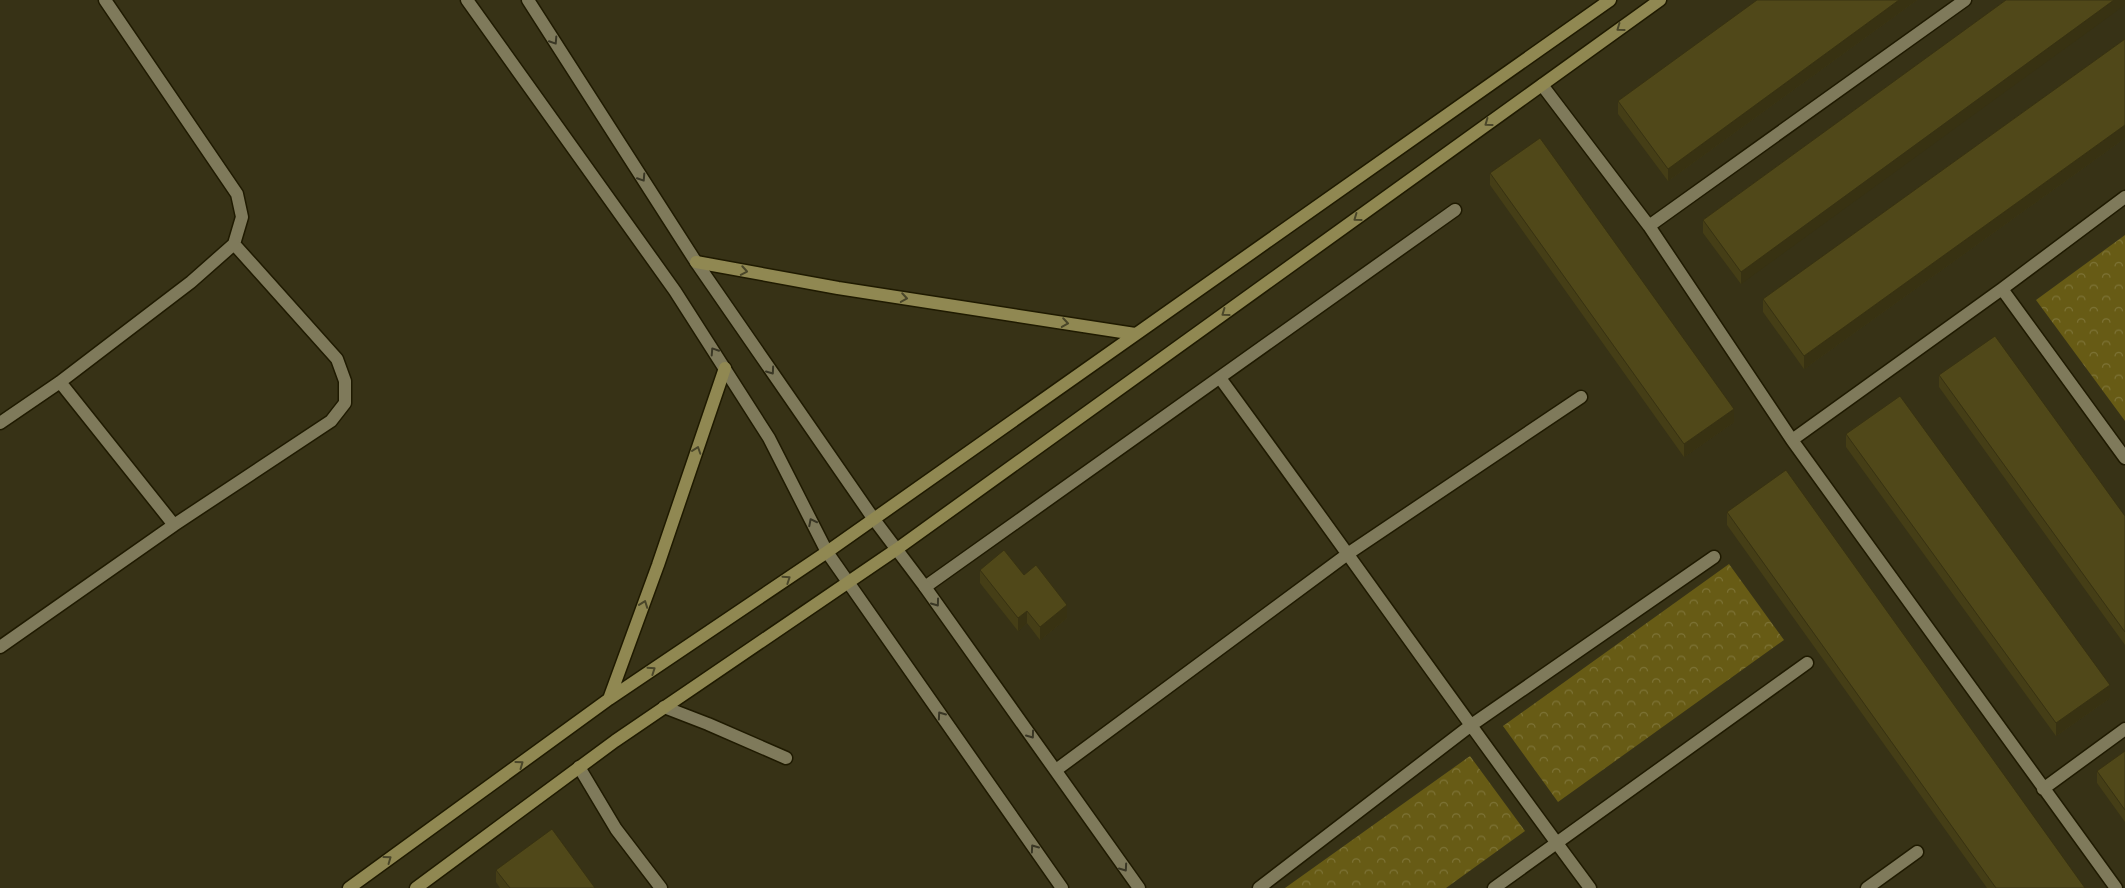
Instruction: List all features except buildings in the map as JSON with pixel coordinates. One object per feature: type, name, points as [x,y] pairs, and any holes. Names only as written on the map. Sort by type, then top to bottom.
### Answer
[{"type":"main road","points":[[349,888],[609,699],[827,552],[1610,0]]},
{"type":"main road","points":[[416,888],[579,767],[897,549],[1660,0]]},
{"type":"main road","points":[[696,262],[838,288],[1135,334]]},
{"type":"main road","points":[[609,699],[658,565],[724,368]]},
{"type":"street","points":[[0,423],[60,382],[190,282],[234,244],[242,217],[237,194],[105,0]]},
{"type":"street","points":[[467,0],[675,291],[769,438],[827,552],[1062,888]]},
{"type":"street","points":[[528,0],[696,262],[873,518],[925,587],[1139,888]]},
{"type":"street","points":[[1649,226],[1964,0]]},
{"type":"street","points":[[1542,85],[1649,226],[1792,440],[2116,888]]},
{"type":"street","points":[[1792,440],[2125,197]]},
{"type":"street","points":[[925,587],[1455,210]]},
{"type":"street","points":[[0,647],[174,525],[331,421],[344,403],[344,380],[337,359],[234,244]]},
{"type":"street","points":[[2002,288],[2125,458]]},
{"type":"street","points":[[1220,378],[1349,553],[1470,726],[1590,888]]},
{"type":"street","points":[[60,382],[174,525]]},
{"type":"street","points":[[1056,770],[1349,553],[1581,396]]},
{"type":"street","points":[[1259,888],[1470,726],[1714,557]]},
{"type":"street","points":[[1494,888],[1807,663]]},
{"type":"street","points":[[664,707],[786,758]]},
{"type":"street","points":[[2042,788],[2125,729]]},
{"type":"street","points":[[579,767],[616,829],[662,888]]},
{"type":"street","points":[[1867,888],[1917,852]]},
{"type":"green space","points":[[2125,235],[2125,421],[2036,300]]},
{"type":"green space","points":[[1729,564],[1784,640],[1558,802],[1503,726]]},
{"type":"green space","points":[[1470,756],[1525,831],[1446,888],[1285,888]]}]
